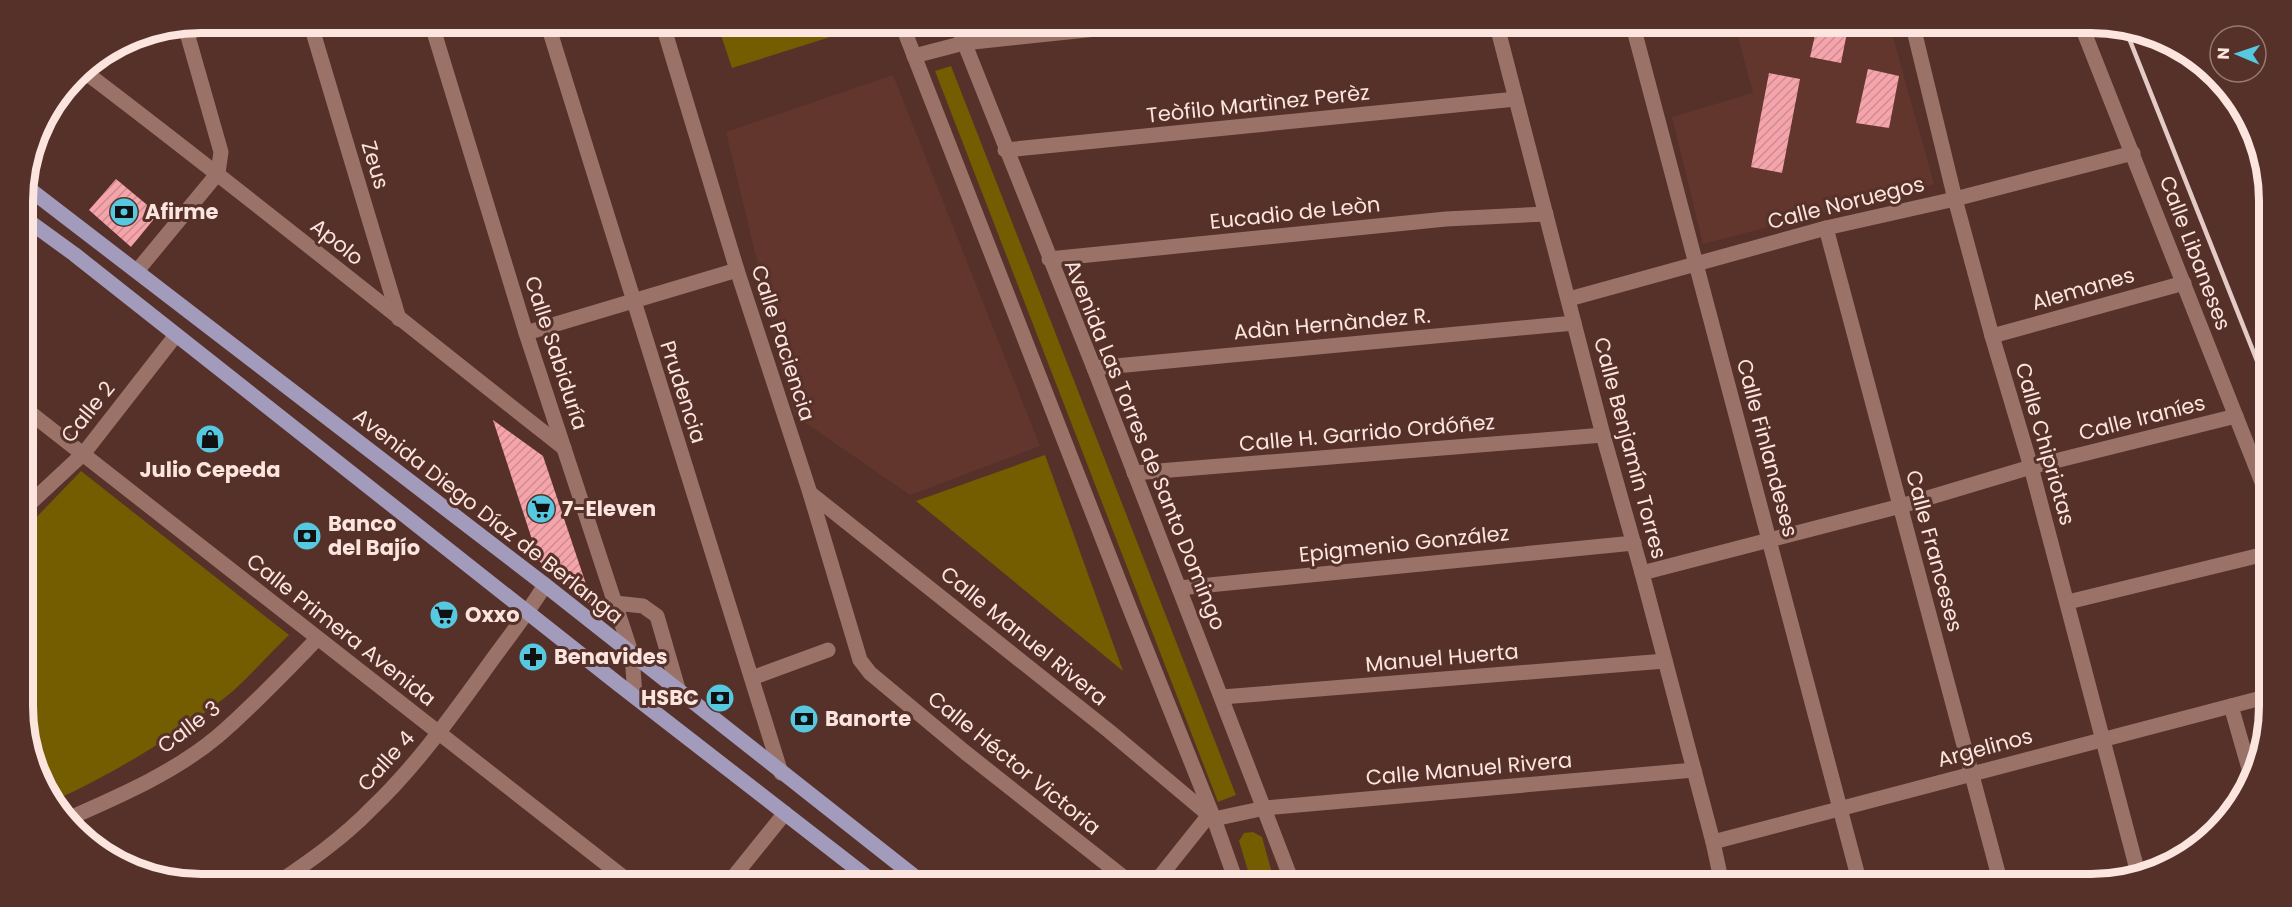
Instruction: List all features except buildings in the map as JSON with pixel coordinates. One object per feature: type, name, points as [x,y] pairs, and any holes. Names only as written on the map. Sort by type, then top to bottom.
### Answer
[{"type":"main road","name":"Avenida Diego Díaz de Berlanga","points":[[33,192],[545,585],[632,656],[911,874]]},
{"type":"main road","points":[[33,225],[863,874]]},
{"type":"street","points":[[137,271],[218,173],[221,152],[187,33]]},
{"type":"street","name":"Zeus","points":[[313,33],[399,319]]},
{"type":"street","name":"Calle Sabiduría","points":[[434,33],[526,333],[632,656],[635,696]]},
{"type":"street","name":"Prudencia","points":[[550,33],[781,773]]},
{"type":"street","name":"Calle Paciencia","points":[[665,33],[737,270],[810,493],[860,660],[870,674]]},
{"type":"street","points":[[905,33],[1233,874]]},
{"type":"street","name":"Avenida Las Torres de Santo Domingo","points":[[960,33],[1094,368],[1289,874]]},
{"type":"street","points":[[914,56],[964,43],[1059,33]]},
{"type":"street","name":"Calle Benjamín Torres","points":[[1499,33],[1720,874]]},
{"type":"street","name":"Calle Finlandeses","points":[[1635,33],[1857,874]]},
{"type":"street","name":"Calle Chipriotas","points":[[1915,33],[1992,336],[2068,602],[2137,867]]},
{"type":"street","name":"Calle Libaneses","points":[[2084,33],[2259,475]]},
{"type":"street","name":"Apolo","points":[[90,76],[218,173],[564,448]]},
{"type":"street","name":"Teòfilo Martìnez Perèz","points":[[1005,150],[1516,99]]},
{"type":"street","name":"Calle Noruegos","points":[[1569,299],[1826,228],[1956,199],[2133,153]]},
{"type":"street","name":"Eucadio de Leòn","points":[[1049,259],[1446,219],[1546,214]]},
{"type":"street","name":"Calle Franceses","points":[[1826,228],[1998,874]]},
{"type":"street","points":[[526,333],[737,270]]},
{"type":"street","name":"Alemanes","points":[[1992,336],[2184,283]]},
{"type":"street","name":"Adàn Hernàndez R.","points":[[1094,368],[1574,323]]},
{"type":"street","name":"Calle 2","points":[[33,501],[84,453],[176,335]]},
{"type":"street","name":"Calle Primera Avenida","points":[[33,415],[617,874]]},
{"type":"street","name":"Calle Iraníes","points":[[1642,573],[1901,506],[2031,467],[2236,416]]},
{"type":"street","name":"Calle H. Garrido Ordóñez","points":[[1134,473],[1603,435]]},
{"type":"street","name":"Calle Manuel Rivera","points":[[810,493],[1127,746],[1211,817],[1265,808],[1694,770]]},
{"type":"street","name":"Epigmenio González","points":[[1179,588],[1634,543]]},
{"type":"street","points":[[2068,602],[2259,555]]},
{"type":"street","name":"Calle 4","points":[[292,874],[316,857],[372,809],[407,772],[438,734],[528,612],[545,585]]},
{"type":"street","points":[[615,603],[643,606],[657,616],[679,692]]},
{"type":"street","name":"Calle 3","points":[[74,816],[117,797],[180,763],[218,736],[317,639]]},
{"type":"street","points":[[752,678],[828,650]]},
{"type":"street","name":"Manuel Huerta","points":[[1222,697],[1665,661]]},
{"type":"street","name":"Calle Héctor Victoria","points":[[870,674],[1119,874]]},
{"type":"street","name":"Argelinos","points":[[1713,842],[2259,699]]},
{"type":"street","points":[[2231,706],[2248,765]]},
{"type":"street","points":[[737,874],[785,813]]},
{"type":"street","points":[[1163,874],[1211,817]]},
{"type":"shaded area","points":[[720,33],[843,33],[732,68]]},
{"type":"shaded area","points":[[1737,33],[1892,33],[1934,184],[1703,244],[1672,117],[1753,93]]},
{"type":"shaded area","points":[[951,66],[1236,795],[1218,802],[935,71]]},
{"type":"shaded area","points":[[893,75],[1040,446],[910,495],[794,415],[726,132]]},
{"type":"shaded area","points":[[1045,455],[1123,671],[916,501]]},
{"type":"shaded area","points":[[81,471],[289,635],[233,691],[193,721],[124,765],[60,798],[42,760],[33,717],[33,521]]},
{"type":"shaded area","points":[[1253,832],[1262,837],[1272,874],[1249,874],[1239,841],[1244,833]]},
{"type":"railway","points":[[2129,37],[2259,366]]},
{"type":"place","name":"Afirme","points":[[124,212]]},
{"type":"place","name":"Julio Cepeda","points":[[210,439]]},
{"type":"place","name":"7-Eleven","points":[[541,509]]},
{"type":"place","name":"Banco del Bajío","points":[[307,536]]},
{"type":"place","name":"Oxxo","points":[[444,615]]},
{"type":"place","name":"Benavides","points":[[533,657]]},
{"type":"place","name":"HSBC","points":[[720,698]]},
{"type":"place","name":"Banorte","points":[[804,719]]}]
